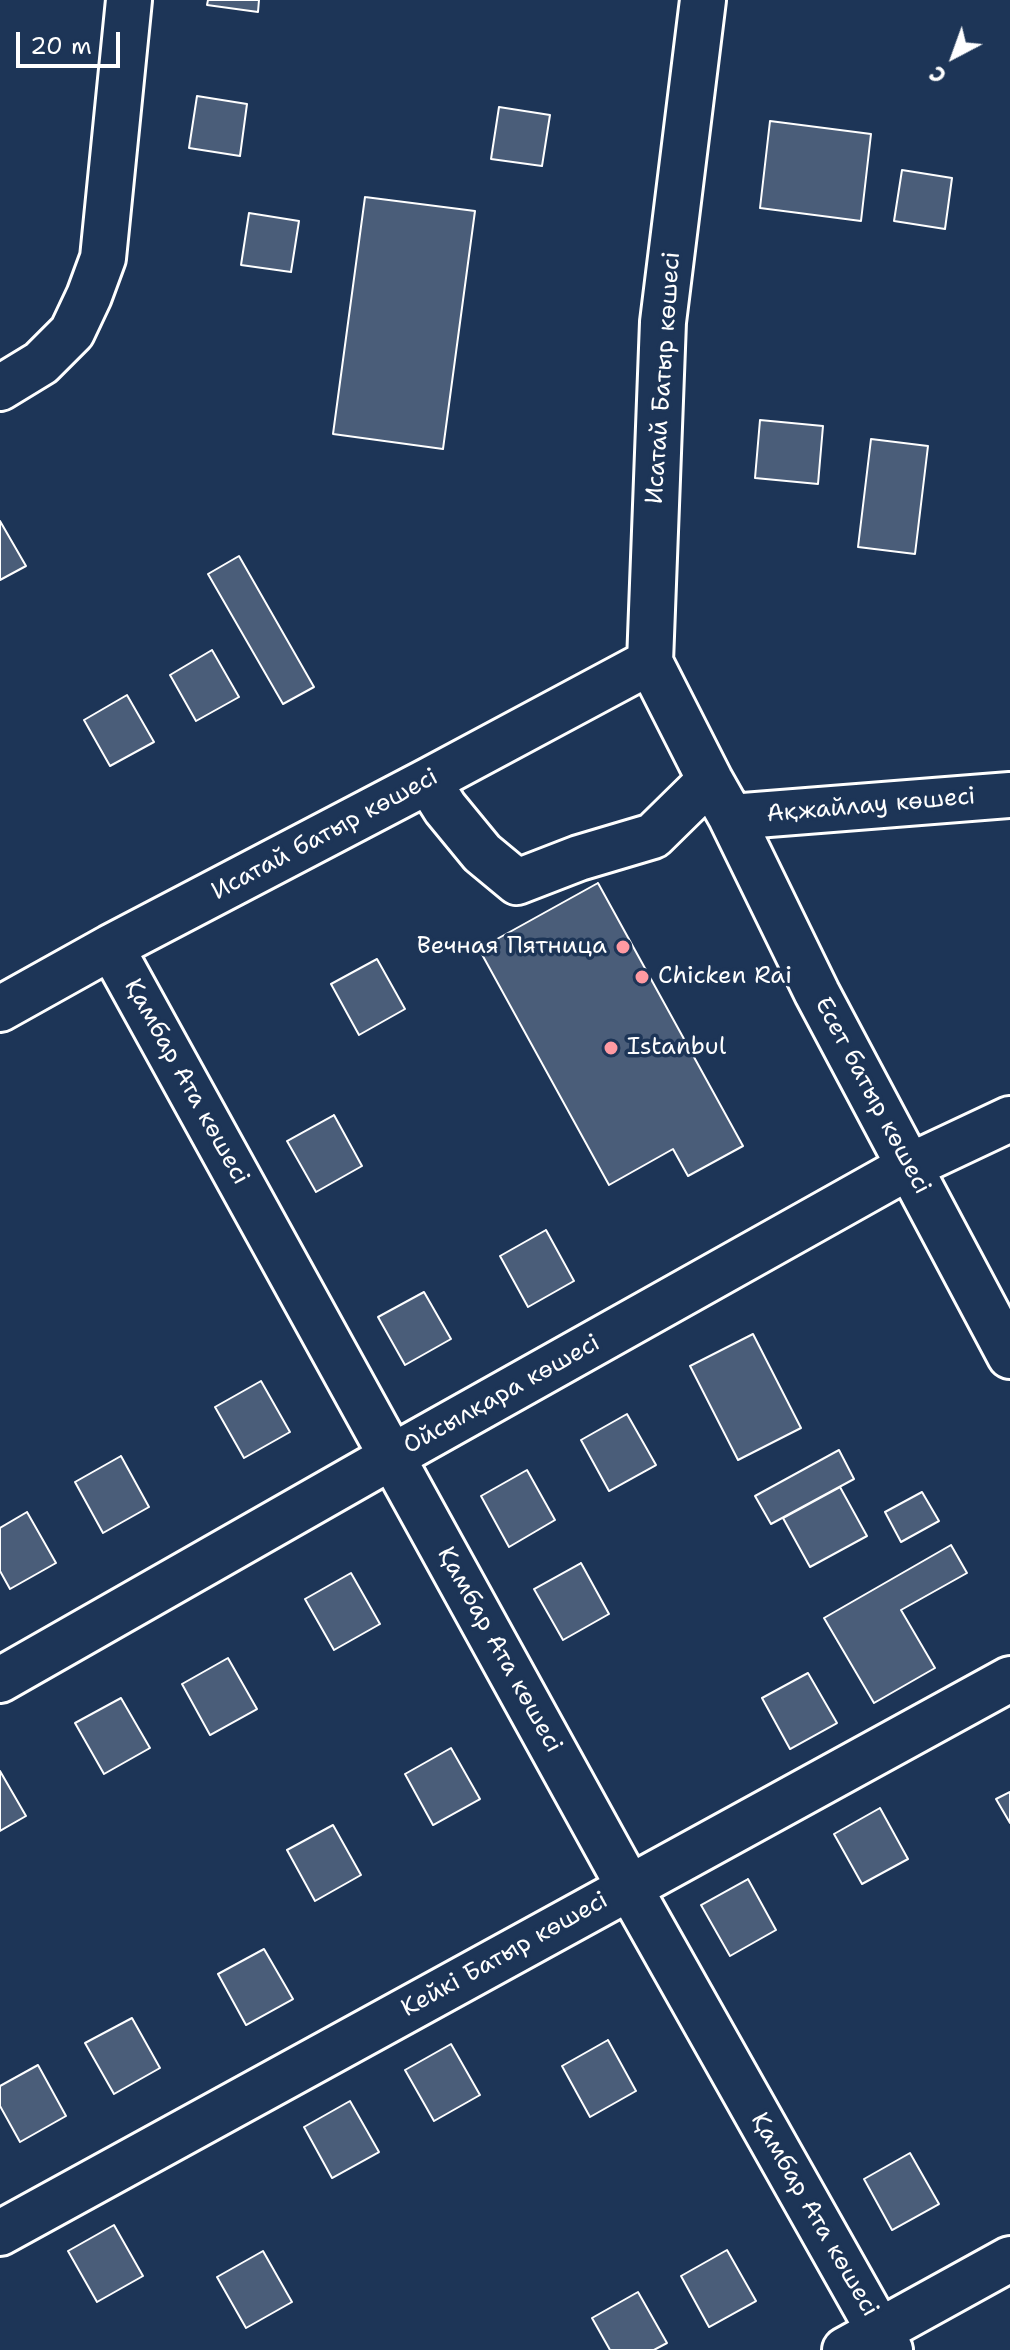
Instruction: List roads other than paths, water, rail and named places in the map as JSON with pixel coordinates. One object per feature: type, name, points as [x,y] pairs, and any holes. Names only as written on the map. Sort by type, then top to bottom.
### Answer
[{"type":"street","points":[[0,388],[41,363],[72,332],[103,258],[129,0]]},
{"type":"street","name":"Исатай Батыр көшесі","points":[[650,662],[663,322],[703,0]]},
{"type":"street","name":"Есет батыр көшесі","points":[[650,662],[731,817],[817,993],[1010,1356]]},
{"type":"street","name":"Исатай батыр көшесі","points":[[0,1009],[111,947],[650,662]]},
{"type":"street","points":[[428,781],[445,808],[482,853],[517,882],[579,858],[653,836],[710,780]]},
{"type":"street","name":"Ақжайлау көшесі","points":[[731,817],[1010,795]]},
{"type":"street","name":"Қамбар Ата көшесі","points":[[111,947],[629,1887],[872,2344]]},
{"type":"street","name":"Ойсылқара көшесі","points":[[0,1680],[910,1166],[1010,1119]]},
{"type":"street","name":"Кейкі Батыр көшесі","points":[[0,2233],[1010,1679]]},
{"type":"street","points":[[872,2344],[1010,2259]]},
{"type":"place","name":"Вечная Пятница","points":[[623,947]]},
{"type":"place","name":"Chicken Rai","points":[[642,977]]},
{"type":"place","name":"Istanbul","points":[[611,1048]]}]
